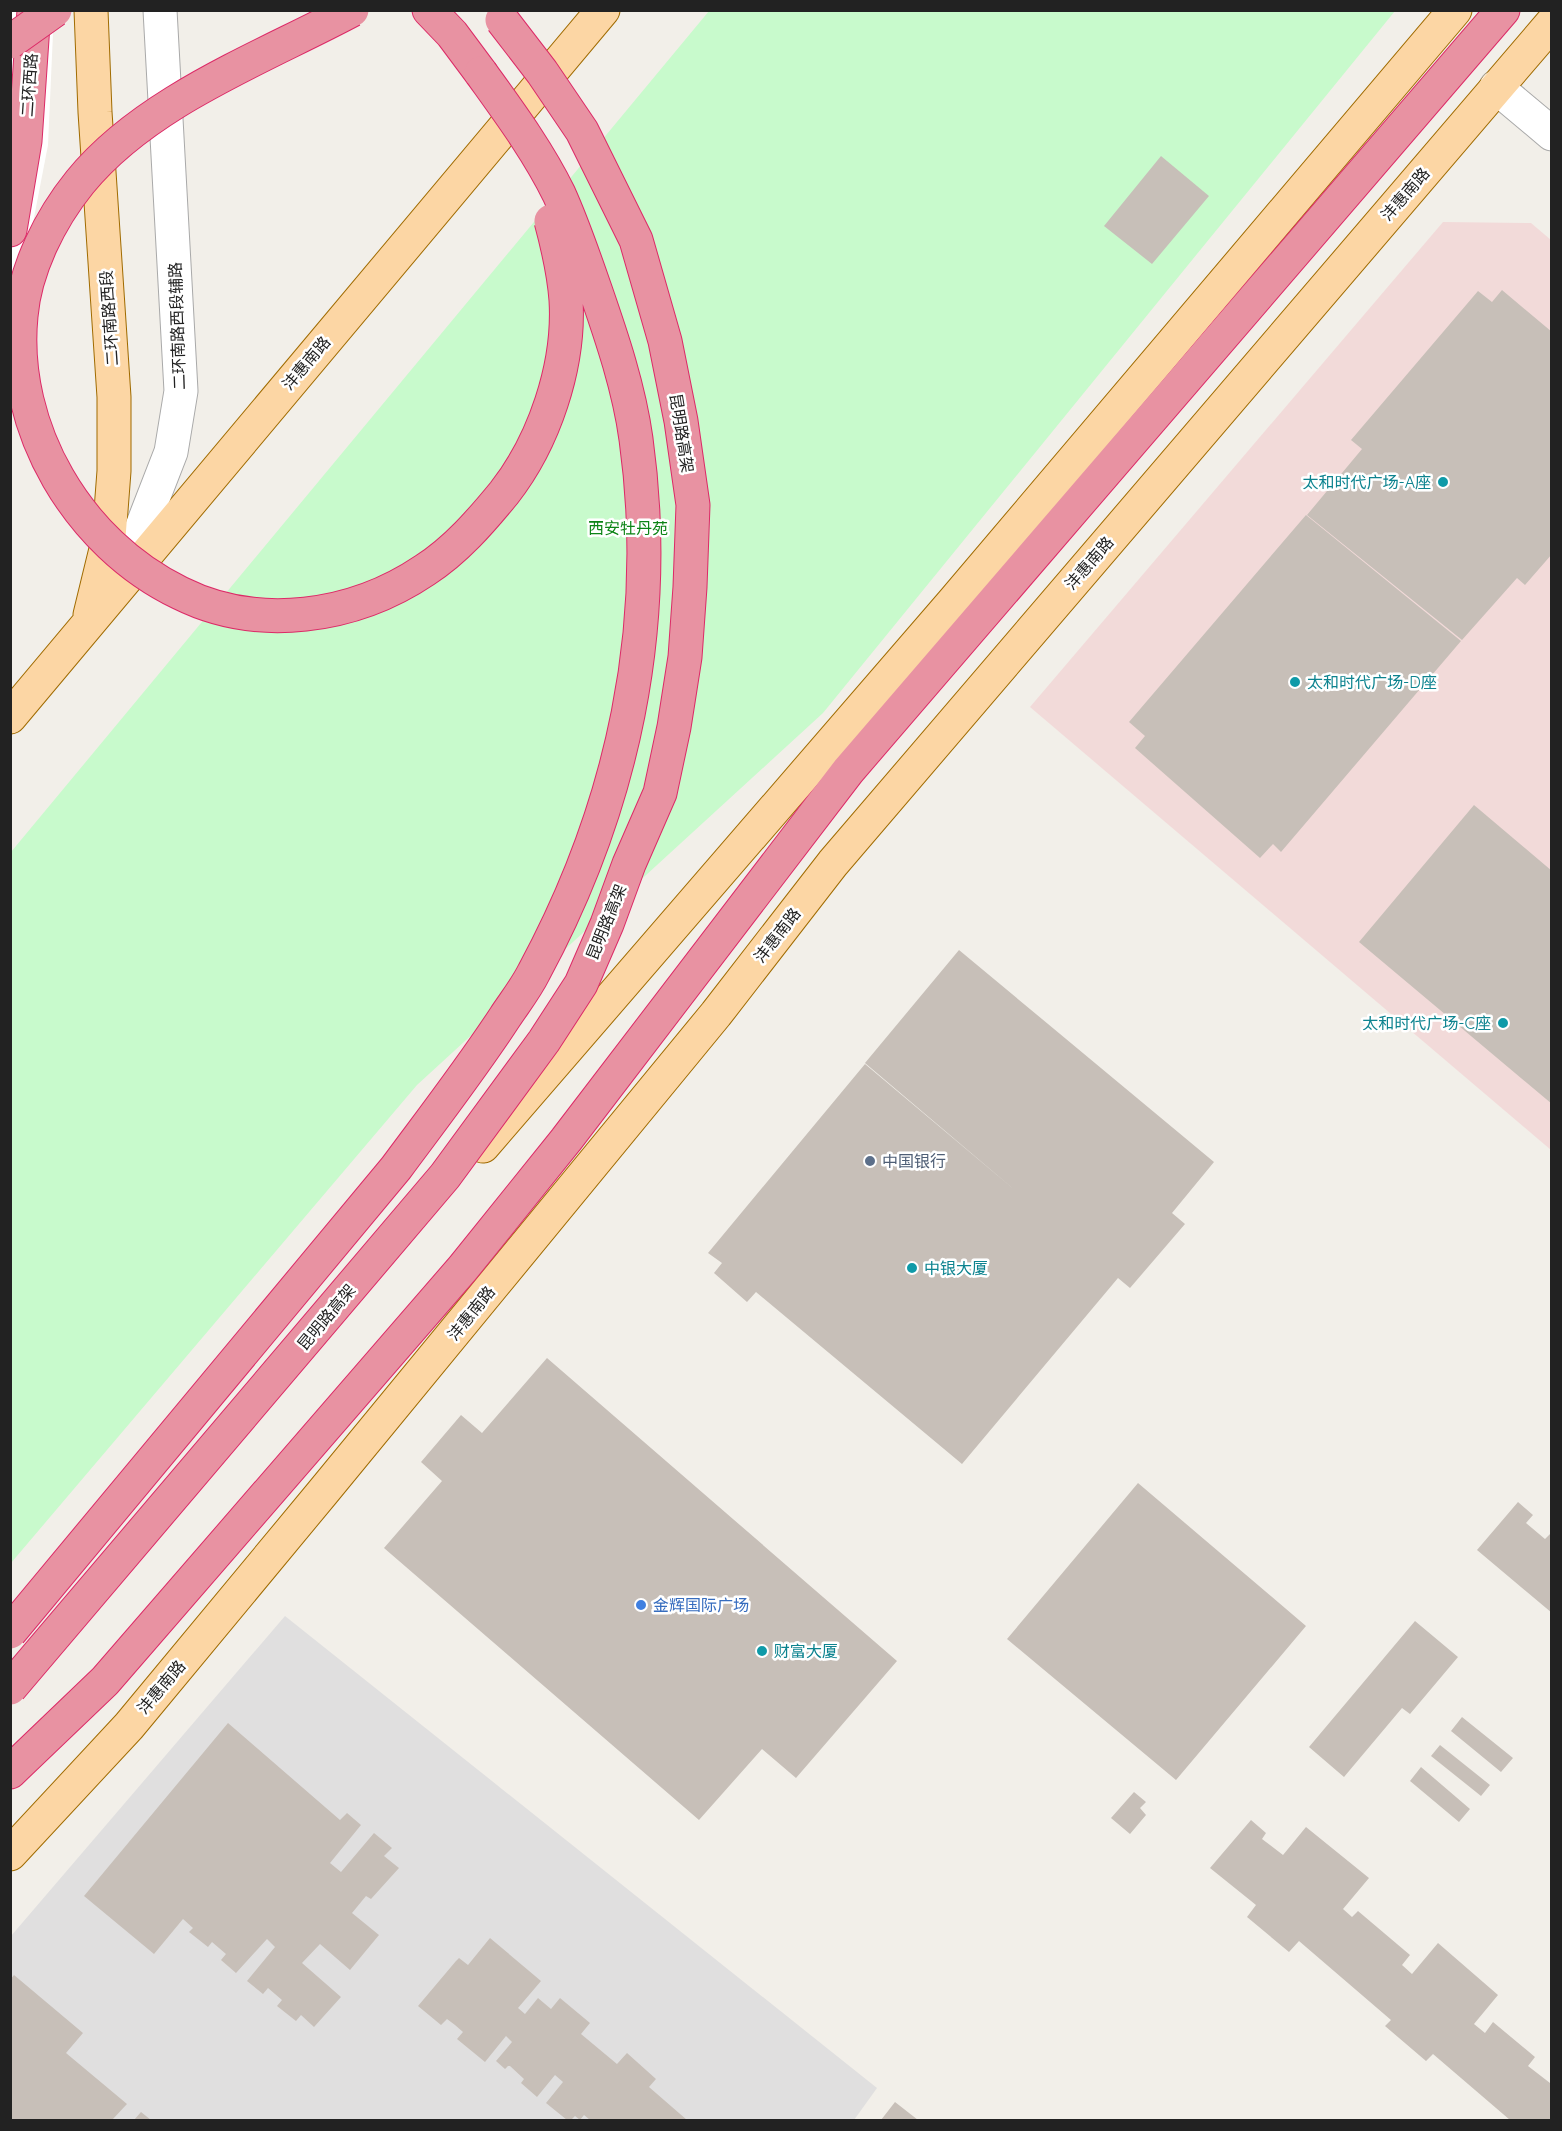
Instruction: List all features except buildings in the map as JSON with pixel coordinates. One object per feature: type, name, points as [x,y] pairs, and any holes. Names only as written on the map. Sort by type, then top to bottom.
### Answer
[{"type":"highway","name":"二环西路","points":[[10,230],[25,141],[34,10]]},
{"type":"highway","points":[[10,42],[55,10]]},
{"type":"highway","points":[[352,10],[263,54],[152,117],[81,180],[63,205],[31,270],[21,313],[20,353],[23,391],[36,434],[55,473],[79,509],[102,536],[148,575],[180,594],[217,608],[254,615],[305,616],[345,608],[382,593],[425,570],[455,546],[486,515],[521,468],[536,443],[556,389],[563,351],[566,304],[562,261],[544,196],[516,135],[481,73]]},
{"type":"highway","points":[[10,1632],[396,1168],[460,1082],[533,974],[572,896],[601,820],[625,734],[636,663],[644,587],[644,521],[636,437],[618,354],[583,253],[558,194],[524,133],[452,34],[429,10]]},
{"type":"highway","name":"昆明路高架","points":[[10,1688],[446,1176],[494,1112],[544,1041],[580,984],[660,793],[674,727],[685,657],[693,505],[681,421],[665,341],[636,240],[582,131],[542,72],[494,10]]},
{"type":"highway","points":[[10,1772],[105,1681],[463,1268],[566,1140],[848,771],[1503,10]]},
{"type":"highway","points":[[10,1706],[445,1190]]},
{"type":"main road","name":"二环南路西段","points":[[88,622],[109,537],[114,471],[114,397],[95,112],[91,10]]},
{"type":"main road","name":"沣惠南路","points":[[10,717],[603,10]]},
{"type":"main road","points":[[445,1190],[954,601],[1455,10]]},
{"type":"main road","name":"沣惠南路","points":[[10,1854],[129,1726],[716,1014],[833,863],[1551,22]]},
{"type":"street","name":"二环南路西段辅路","points":[[88,622],[136,542],[171,452],[181,391],[160,10]]},
{"type":"street","points":[[1496,87],[1551,134]]},
{"type":"shaded area","points":[[1443,222],[1531,223],[1551,240],[1551,1150],[1030,707]]},
{"type":"shaded area","points":[[285,1616],[877,2088],[854,2120],[11,2120],[11,1936]]},
{"type":"green space","name":"西安牡丹苑","points":[[709,11],[1395,11],[823,713],[417,1085],[11,1563],[11,852]]},
{"type":"pier","points":[[11,11],[54,11],[48,145],[11,337]]},
{"type":"place","name":"太和时代广场-A座","points":[[1443,482]]},
{"type":"place","name":"太和时代广场-D座","points":[[1295,682]]},
{"type":"place","name":"太和时代广场-C座","points":[[1503,1023]]},
{"type":"place","name":"中国银行","points":[[870,1161]]},
{"type":"place","name":"中银大厦","points":[[912,1268]]},
{"type":"place","name":"金辉国际广场","points":[[641,1605]]},
{"type":"place","name":"财富大厦","points":[[762,1651]]}]
